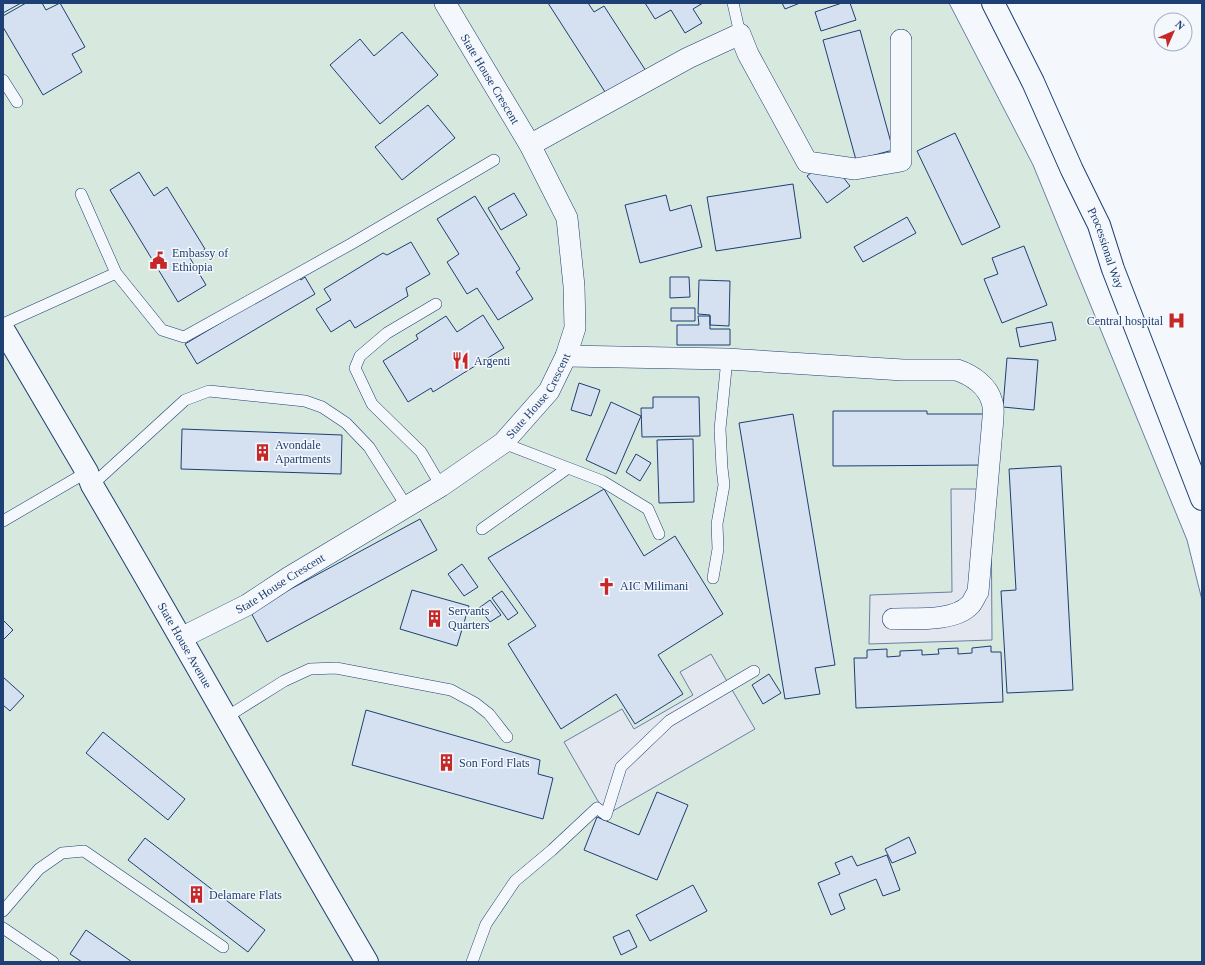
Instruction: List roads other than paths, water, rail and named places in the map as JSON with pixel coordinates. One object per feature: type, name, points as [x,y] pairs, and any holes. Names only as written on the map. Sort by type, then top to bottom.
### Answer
[{"type":"main road","name":"Processional Way","points":[[993,3],[1099,225],[1113,269],[1202,499]]},
{"type":"main road","name":"State House Avenue","points":[[3,329],[181,638],[225,718],[367,962]]},
{"type":"street","name":"State House Crescent","points":[[181,638],[247,605],[288,578],[441,486],[503,443],[549,391],[566,356],[575,328],[574,286],[567,218],[530,144],[445,3]]},
{"type":"street","points":[[530,144],[688,58],[740,34],[748,54],[808,162],[855,169],[901,161],[901,40]]},
{"type":"street","points":[[566,356],[727,359],[904,370],[957,370],[977,380],[988,392],[993,403],[978,592],[970,606],[956,614],[936,618],[893,619]]},
{"type":"lane","points":[[733,3],[740,34]]},
{"type":"lane","points":[[3,80],[18,102]]},
{"type":"lane","points":[[81,194],[116,273],[162,330],[184,337],[351,244],[494,160]]},
{"type":"lane","points":[[3,324],[116,273]]},
{"type":"lane","points":[[436,304],[387,333],[360,356],[355,368],[372,404],[422,452],[441,486]]},
{"type":"lane","points":[[713,578],[718,549],[718,524],[724,485],[720,429],[727,359]]},
{"type":"lane","points":[[3,521],[89,478],[184,400],[209,391],[305,401],[322,407],[346,423],[369,447],[407,507]]},
{"type":"lane","points":[[503,443],[602,480],[648,510],[659,534]]},
{"type":"lane","points":[[482,529],[568,468]]},
{"type":"lane","points":[[225,718],[284,681],[310,669],[336,668],[451,690],[475,703],[489,714],[507,737]]},
{"type":"lane","points":[[472,962],[486,924],[515,881],[552,850],[597,808],[606,815],[621,767],[669,722],[754,671]]},
{"type":"lane","points":[[3,911],[39,869],[62,853],[84,851],[223,947]]},
{"type":"lane","points":[[3,928],[53,962]]},
{"type":"place","name":"Embassy of Ethiopia","points":[[159,260]]},
{"type":"place","name":"Central hospital","points":[[1176,321]]},
{"type":"place","name":"Argenti","points":[[461,361]]},
{"type":"place","name":"Avondale Apartments","points":[[262,452]]},
{"type":"place","name":"AIC Milimani","points":[[607,586]]},
{"type":"place","name":"Servants Quarters","points":[[435,618]]},
{"type":"place","name":"Son Ford Flats","points":[[446,763]]},
{"type":"place","name":"Delamare Flats","points":[[196,895]]}]
